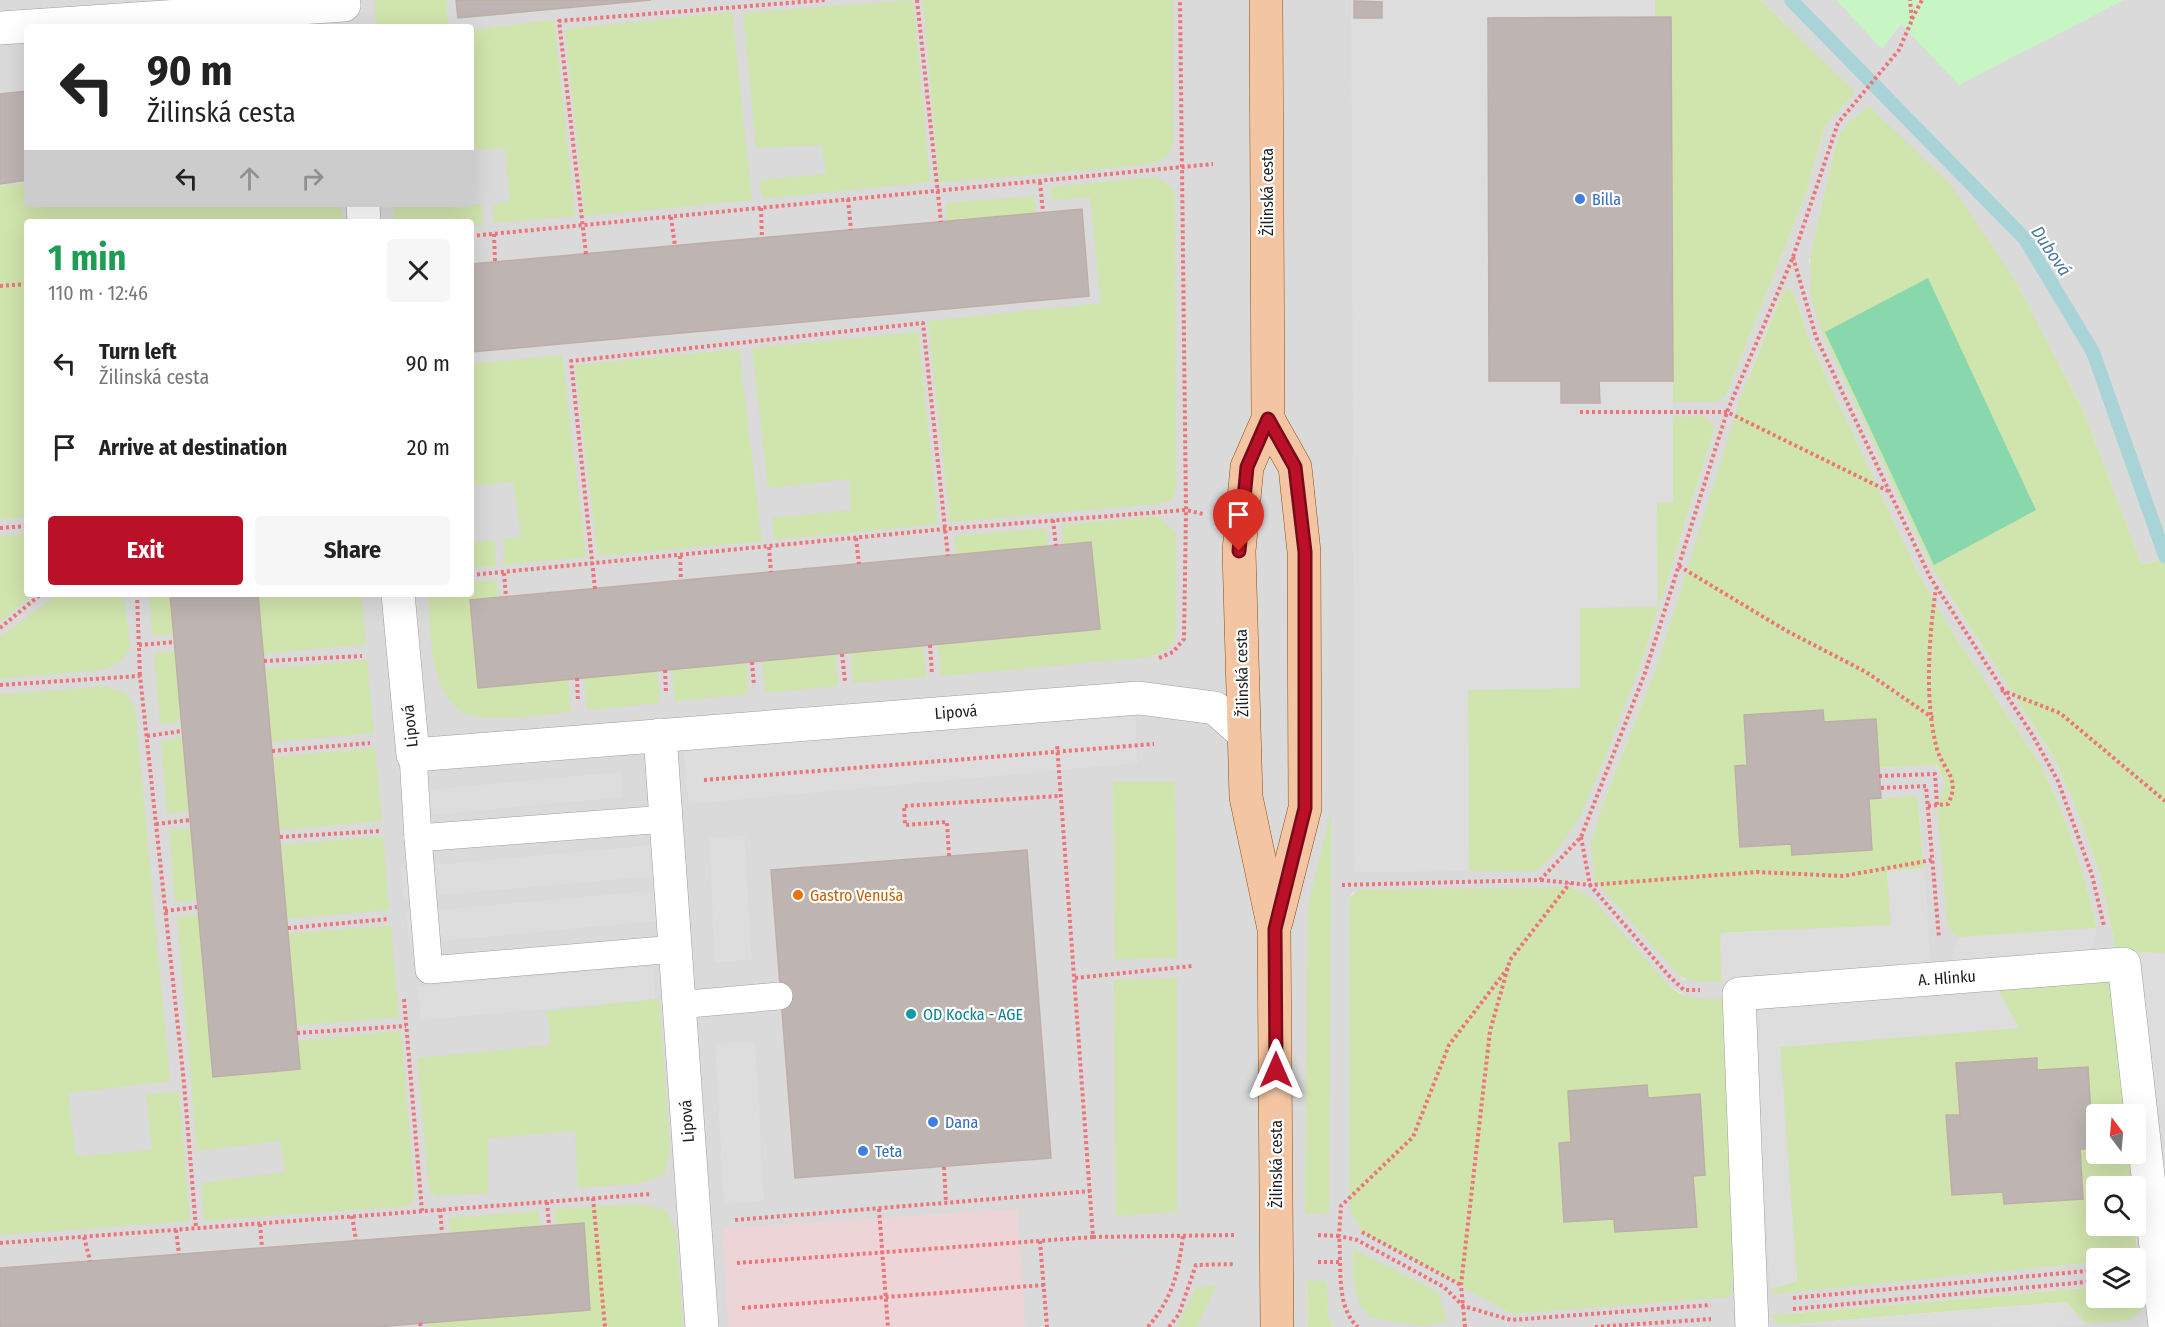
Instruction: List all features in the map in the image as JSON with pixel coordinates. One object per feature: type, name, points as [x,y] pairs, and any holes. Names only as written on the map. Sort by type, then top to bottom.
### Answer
[{"type":"main road","name":"Žilinská cesta","points":[[1266,0],[1268,419],[1247,467],[1239,551],[1246,797],[1275,929],[1277,1327]]},
{"type":"main road","name":"Žilinská cesta","points":[[1268,419],[1295,467],[1305,552],[1305,808],[1275,929]]},
{"type":"street","points":[[81,24],[345,11]]},
{"type":"street","points":[[0,28],[24,27]]},
{"type":"street","name":"Lipová","points":[[398,597],[413,755],[1139,698],[1215,708],[1243,733]]},
{"type":"street","name":"Lipová","points":[[660,735],[701,1319]]},
{"type":"street","points":[[2110,965],[2124,964],[2165,1326]]},
{"type":"street","name":"A. Hlinku","points":[[1739,994],[2110,965]]},
{"type":"street","points":[[1739,994],[1752,1321]]},
{"type":"lane","points":[[413,755],[429,970],[675,949]]},
{"type":"lane","points":[[418,838],[666,819]]},
{"type":"lane","points":[[678,1005],[779,996]]},
{"type":"path","points":[[586,254],[559,21],[826,0]]},
{"type":"path","points":[[917,0],[941,222]]},
{"type":"path","points":[[1155,659],[1173,652],[1184,639],[1186,510],[1180,0]]},
{"type":"path","points":[[1910,0],[1912,20]]},
{"type":"path","points":[[1540,880],[1581,837],[1645,673],[1727,412],[1793,257],[1838,123],[1899,50],[1922,0]]},
{"type":"path","points":[[474,236],[1213,164]]},
{"type":"path","points":[[1040,182],[1042,212]]},
{"type":"path","points":[[848,200],[851,230]]},
{"type":"path","points":[[761,208],[762,238]]},
{"type":"path","points":[[671,217],[675,246]]},
{"type":"path","points":[[494,234],[495,262]]},
{"type":"path","points":[[1793,257],[1816,337],[1936,587],[2033,736],[2058,782],[2092,875],[2103,915],[2110,965]]},
{"type":"path","points":[[0,286],[24,284]]},
{"type":"path","points":[[596,589],[571,361],[923,323],[948,556]]},
{"type":"path","points":[[1580,412],[1727,412],[1889,491]]},
{"type":"path","points":[[474,575],[1053,520],[1186,510],[1205,514]]},
{"type":"path","points":[[1053,520],[1056,546]]},
{"type":"path","points":[[0,528],[24,526]]},
{"type":"path","points":[[856,538],[859,564]]},
{"type":"path","points":[[769,548],[771,572]]},
{"type":"path","points":[[680,556],[681,580]]},
{"type":"path","points":[[1679,566],[1785,630],[1866,672],[1933,718]]},
{"type":"path","points":[[504,573],[506,597]]},
{"type":"path","points":[[1928,807],[1948,804],[1954,792],[1952,778],[1937,749],[1933,718],[1929,639],[1936,587]]},
{"type":"path","points":[[0,628],[37,597]]},
{"type":"path","points":[[138,597],[140,676],[196,1228]]},
{"type":"path","points":[[139,645],[174,642]]},
{"type":"path","points":[[930,645],[933,681]]},
{"type":"path","points":[[842,654],[846,691]]},
{"type":"path","points":[[264,661],[364,656]]},
{"type":"path","points":[[752,662],[754,690]]},
{"type":"path","points":[[665,670],[666,699]]},
{"type":"path","points":[[0,685],[140,676]]},
{"type":"path","points":[[577,678],[578,706]]},
{"type":"path","points":[[2001,690],[2060,713],[2165,801]]},
{"type":"path","points":[[1055,705],[1059,796],[1075,978],[1093,1237]]},
{"type":"path","points":[[147,736],[182,731]]},
{"type":"path","points":[[272,751],[372,743]]},
{"type":"path","points":[[663,783],[1166,744]]},
{"type":"path","points":[[1879,777],[1935,774],[1937,806]]},
{"type":"path","points":[[1881,788],[1926,786],[1942,978]]},
{"type":"path","points":[[949,856],[947,822],[905,825],[904,807],[1059,796]]},
{"type":"path","points":[[156,824],[190,820]]},
{"type":"path","points":[[280,837],[390,830]]},
{"type":"path","points":[[1581,837],[1590,885],[1684,990],[1739,994]]},
{"type":"path","points":[[1342,885],[1540,880],[1590,885],[1757,872],[1843,876],[1932,860]]},
{"type":"path","points":[[1465,1327],[1461,1285],[1490,1031],[1510,960],[1570,883]]},
{"type":"path","points":[[165,911],[197,907]]},
{"type":"path","points":[[288,928],[398,918]]},
{"type":"path","points":[[1075,978],[1192,966]]},
{"type":"path","points":[[1358,1327],[1349,1320],[1342,1299],[1339,1236],[1341,1206],[1413,1137],[1449,1045],[1508,968]]},
{"type":"path","points":[[297,1033],[406,1026]]},
{"type":"path","points":[[944,1167],[946,1203]]},
{"type":"path","points":[[0,1243],[593,1198],[693,1207],[879,1209],[1090,1191]]},
{"type":"path","points":[[593,1198],[605,1327]]},
{"type":"path","points":[[547,1202],[549,1225]]},
{"type":"path","points":[[441,1209],[442,1233]]},
{"type":"path","points":[[879,1209],[888,1327]]},
{"type":"path","points":[[352,1216],[356,1240]]},
{"type":"path","points":[[260,1224],[262,1248]]},
{"type":"path","points":[[176,1230],[179,1254]]},
{"type":"path","points":[[1362,1232],[1461,1285]]},
{"type":"path","points":[[698,1266],[1093,1237],[1228,1235]]},
{"type":"path","points":[[1148,1327],[1165,1307],[1178,1274],[1183,1236]]},
{"type":"path","points":[[1326,1236],[1339,1236]]},
{"type":"path","points":[[84,1237],[90,1261]]},
{"type":"path","points":[[1040,1241],[1047,1327]]},
{"type":"path","points":[[1169,1327],[1179,1314],[1196,1265]]},
{"type":"path","points":[[1595,1327],[1752,1321],[1775,1311],[2086,1282]]},
{"type":"path","points":[[701,1319],[886,1297],[1044,1285]]},
{"type":"shaded area","points":[[0,0],[1655,0],[1655,17],[1671,17],[1673,402],[1726,396],[1805,196],[1825,126],[1854,92],[1761,0],[2165,0],[2165,558],[2142,565],[2084,412],[2015,280],[1837,139],[1809,261],[1931,566],[2053,756],[2072,798],[2100,874],[2116,952],[2165,953],[2165,1327],[1333,1327],[1328,1315],[1326,1281],[1307,1281],[1308,1327],[0,1327]],"holes":[[[1788,287],[1794,294],[1809,339],[1918,573],[1950,628],[2041,765],[2059,804],[2085,879],[2097,928],[1937,810],[1945,784],[1936,765],[1879,768],[1876,719],[1825,722],[1823,710],[1743,715],[1747,764],[1735,766],[1740,847],[1790,844],[1792,855],[1872,850],[1869,799],[1917,797],[1924,867],[1684,980],[1595,881],[1602,806],[1657,665],[1750,373],[1781,296]],[[1715,427],[1642,661],[1581,814],[1537,871],[1469,871]],[[1353,892],[1669,986],[1692,999],[1722,999],[1512,1314],[1461,1285],[1350,1209],[1350,897]],[[2115,979],[2125,1104],[2146,1104],[2146,1164],[2130,1164],[2131,1176],[2146,1176],[2146,1236],[2137,1236],[2137,1248],[2146,1248],[2146,1308],[2142,1310],[1776,1323],[1773,1315],[2086,1288],[2086,1263],[1772,1293]]]},
{"type":"shaded area","points":[[1351,0],[1655,0],[1655,17],[1489,18],[1561,381],[1561,403],[1599,403],[1599,381],[1673,381],[1673,502],[1657,503],[1658,607],[1580,608],[1580,688],[1468,690],[1469,871],[1355,872]]},
{"type":"shaded area","points":[[1135,713],[1138,763],[689,804],[683,750]]},
{"type":"shaded area","points":[[621,772],[623,797],[431,815],[428,790]]},
{"type":"shaded area","points":[[745,836],[751,960],[715,962],[709,838]]},
{"type":"shaded area","points":[[655,845],[657,876],[404,898],[401,868]]},
{"type":"shaded area","points":[[1924,868],[1931,964],[1722,982],[1720,933],[1891,925],[1887,871]]},
{"type":"shaded area","points":[[661,890],[663,920],[409,944],[406,913]]},
{"type":"shaded area","points":[[2097,928],[2091,953],[1949,964],[1959,937]]},
{"type":"shaded area","points":[[2139,953],[2165,953],[2165,1225]]},
{"type":"shaded area","points":[[653,966],[655,999],[421,1020],[418,987]]},
{"type":"shaded area","points":[[1997,988],[2019,1028],[1780,1047],[1797,1281],[1771,1289],[1749,1009]]},
{"type":"shaded area","points":[[755,1042],[764,1201],[724,1204],[715,1044]]},
{"type":"shaded area","points":[[1018,1209],[1025,1327],[728,1327],[722,1228]]},
{"type":"shaded area","points":[[2066,1302],[2086,1324],[2051,1327],[1783,1325]]},
{"type":"green space","points":[[374,0],[446,0],[448,24],[376,24]]},
{"type":"green space","points":[[913,0],[930,182],[762,199],[760,180],[826,174],[821,145],[756,148],[743,13]]},
{"type":"green space","points":[[923,0],[1173,0],[1173,145],[1167,156],[1152,164],[939,183]]},
{"type":"green space","points":[[1655,0],[1761,0],[1855,92],[1825,126],[1805,196],[1726,396],[1714,402],[1673,402],[1671,18],[1655,17]]},
{"type":"green space","points":[[1836,0],[2124,0],[1959,85],[1901,24],[1882,49]]},
{"type":"green space","points":[[732,12],[752,200],[585,216],[565,29]]},
{"type":"green space","points":[[554,20],[575,216],[493,223],[493,205],[510,201],[505,148],[474,150],[474,30]]},
{"type":"green space","points":[[1869,106],[1951,185],[2015,280],[2084,412],[2142,565],[2165,558],[2165,953],[2116,952],[2100,874],[2072,798],[2053,756],[1931,566],[1822,333],[1811,297],[1810,256],[1837,139],[1849,122]]},
{"type":"green space","points":[[1153,177],[1165,182],[1175,191],[1176,488],[1173,499],[1159,504],[950,522],[928,321],[1101,303],[1090,197],[1052,200],[1051,187]]},
{"type":"green space","points":[[24,183],[24,207],[341,207],[343,219],[24,219],[24,517],[0,519],[0,186]]},
{"type":"green space","points":[[1034,196],[1036,213],[947,221],[946,203]]},
{"type":"green space","points":[[474,204],[482,204],[483,225],[474,226],[474,219],[394,219],[392,207],[474,207]]},
{"type":"green space","points":[[1928,278],[2036,510],[1934,565],[1825,332]]},
{"type":"green space","points":[[1788,287],[1794,294],[1809,339],[1918,573],[1950,628],[2041,765],[2059,804],[2085,879],[2097,928],[1959,937],[1948,928],[1937,809],[1945,784],[1937,765],[1879,768],[1824,722],[1823,710],[1743,715],[1747,765],[1735,766],[1740,847],[1791,844],[1792,855],[1872,850],[1869,799],[1917,796],[1924,868],[1887,871],[1891,925],[1721,933],[1722,982],[1698,982],[1677,973],[1595,881],[1591,843],[1602,806],[1657,665],[1741,397],[1781,296]]},
{"type":"green space","points":[[918,332],[938,524],[774,540],[772,518],[851,510],[849,479],[768,488],[752,348]]},
{"type":"green space","points":[[739,349],[762,541],[598,556],[575,365]]},
{"type":"green space","points":[[562,355],[586,557],[503,565],[504,539],[521,536],[513,482],[474,486],[474,364]]},
{"type":"green space","points":[[1704,416],[1715,427],[1642,661],[1581,814],[1560,847],[1537,871],[1469,871],[1468,689],[1580,688],[1580,608],[1657,503],[1673,502],[1673,417]]},
{"type":"green space","points":[[1158,516],[1176,533],[1176,633],[1167,649],[1150,657],[941,676],[938,645],[1099,629],[1091,542],[1063,544],[1062,525]]},
{"type":"green space","points":[[1046,528],[1048,546],[956,555],[955,536]]},
{"type":"green space","points":[[24,534],[24,597],[30,597],[0,622],[0,536]]},
{"type":"green space","points":[[494,540],[496,566],[474,568],[474,542]]},
{"type":"green space","points":[[497,580],[498,597],[470,600],[478,688],[568,679],[571,712],[487,718],[465,713],[453,704],[444,692],[438,677],[431,642],[428,597],[474,597],[474,582]]},
{"type":"green space","points":[[54,597],[124,597],[130,648],[121,661],[103,670],[0,679],[0,637]]},
{"type":"green space","points":[[149,597],[170,597],[173,634],[152,636]]},
{"type":"green space","points":[[258,597],[361,597],[366,644],[263,654]]},
{"type":"green space","points":[[923,646],[926,677],[853,683],[851,653]]},
{"type":"green space","points":[[175,651],[181,722],[160,724],[154,653]]},
{"type":"green space","points":[[835,655],[838,686],[765,693],[762,661]]},
{"type":"green space","points":[[367,660],[374,733],[271,742],[265,669]]},
{"type":"green space","points":[[746,662],[749,694],[675,701],[672,670]]},
{"type":"green space","points":[[657,671],[660,703],[587,710],[584,678]]},
{"type":"green space","points":[[105,686],[125,693],[135,707],[170,1081],[68,1093],[76,1156],[152,1150],[146,1094],[179,1092],[190,1221],[0,1235],[0,695]]},
{"type":"green space","points":[[182,738],[189,811],[167,814],[161,741]]},
{"type":"green space","points":[[375,748],[382,821],[279,830],[273,757]]},
{"type":"green space","points":[[1113,782],[1175,782],[1177,958],[1115,959]]},
{"type":"green space","points":[[1331,812],[1329,1213],[1305,1214],[1308,905]]},
{"type":"green space","points":[[190,828],[197,900],[175,902],[169,830]]},
{"type":"green space","points":[[383,836],[389,910],[287,919],[281,845]]},
{"type":"green space","points":[[1570,887],[1591,897],[1669,986],[1688,996],[1701,999],[1722,999],[1738,1206],[1731,1297],[1512,1314],[1362,1232],[1350,1209],[1350,897],[1358,890]]},
{"type":"green space","points":[[198,915],[213,1077],[300,1069],[298,1041],[401,1031],[415,1195],[409,1206],[204,1221],[201,1183],[285,1172],[280,1141],[197,1151],[177,917]]},
{"type":"green space","points":[[391,925],[399,1017],[296,1026],[288,934]]},
{"type":"green space","points":[[1177,978],[1177,1212],[1116,1216],[1114,980]]},
{"type":"green space","points":[[2115,979],[2125,1104],[2086,1104],[2086,1164],[2130,1164],[2131,1176],[2086,1176],[2086,1236],[2136,1236],[2136,1248],[2086,1248],[2086,1263],[1772,1294],[1771,1289],[1797,1281],[1780,1047],[2018,1028],[1997,988]]},
{"type":"green space","points":[[659,999],[670,1149],[665,1174],[642,1183],[578,1188],[575,1131],[488,1138],[488,1193],[437,1196],[429,1191],[417,1058],[551,1045],[547,1011]]},
{"type":"green space","points":[[640,1204],[667,1211],[676,1232],[683,1327],[429,1327],[428,1323],[590,1310],[584,1223],[556,1224],[555,1209]]},
{"type":"green space","points":[[538,1211],[540,1226],[450,1233],[449,1218]]},
{"type":"green space","points":[[1353,1249],[1438,1292],[1448,1322],[1420,1326],[1370,1318],[1359,1302],[1354,1286]]},
{"type":"green space","points":[[1307,1281],[1327,1281],[1328,1315],[1333,1327],[1308,1327]]},
{"type":"green space","points":[[1217,1285],[1196,1327],[1177,1327],[1196,1288]]},
{"type":"green space","points":[[2086,1288],[2086,1308],[2142,1308],[2129,1320],[2086,1324],[2066,1302],[1783,1325],[1776,1323],[1772,1315]]},
{"type":"building","points":[[456,0],[651,0],[458,18]]},
{"type":"building","points":[[1354,1],[1382,2],[1382,18],[1354,18]]},
{"type":"building","name":"Billa","points":[[1671,17],[1673,381],[1599,381],[1600,403],[1561,403],[1561,381],[1489,381],[1488,18]]},
{"type":"building","points":[[24,91],[24,180],[0,184],[0,94]]},
{"type":"building","points":[[1082,209],[1089,296],[474,352],[474,264]]},
{"type":"building","points":[[1091,542],[1100,629],[478,688],[470,600]]},
{"type":"building","points":[[170,597],[258,597],[300,1069],[213,1077]]},
{"type":"building","points":[[1823,710],[1824,722],[1876,719],[1881,798],[1869,799],[1872,850],[1792,855],[1791,844],[1740,847],[1735,766],[1747,765],[1744,715]]},
{"type":"building","name":"OD Kocka - AGE","points":[[1027,850],[1051,1158],[795,1178],[771,870]]},
{"type":"building","points":[[2037,1058],[2037,1070],[2088,1067],[2090,1104],[2086,1104],[2086,1149],[2080,1149],[2083,1199],[2004,1204],[2003,1192],[1952,1195],[1946,1115],[1960,1115],[1956,1063]]},
{"type":"building","points":[[1647,1085],[1648,1098],[1700,1094],[1705,1175],[1693,1176],[1697,1227],[1615,1232],[1614,1219],[1564,1222],[1559,1143],[1571,1142],[1568,1091]]},
{"type":"building","points":[[584,1223],[590,1310],[375,1327],[0,1327],[0,1268]]},
{"type":"waterway","name":"Dubová","points":[[1791,0],[2025,239],[2093,352],[2165,556]]},
{"type":"place","name":"Billa","points":[[1580,199]]},
{"type":"place","name":"Gastro Venuša","points":[[798,895]]},
{"type":"place","name":"OD Kocka - AGE","points":[[911,1014]]},
{"type":"place","name":"Dana","points":[[933,1122]]},
{"type":"place","name":"Teta","points":[[863,1151]]},
{"type":"route","points":[[1239,551],[1247,467],[1268,419],[1295,467],[1305,552],[1305,808],[1275,929],[1276,1070]]}]
